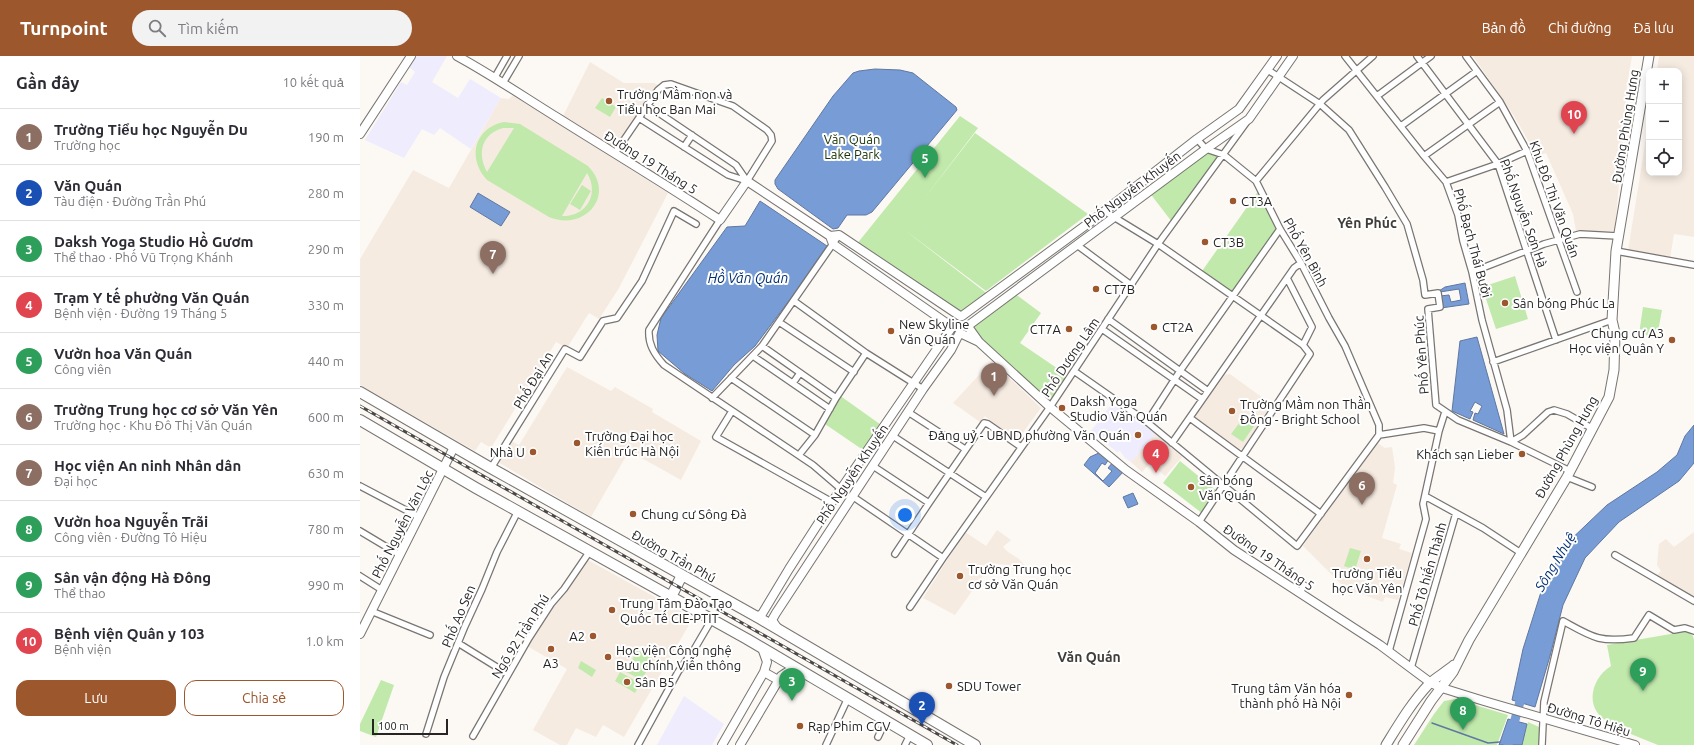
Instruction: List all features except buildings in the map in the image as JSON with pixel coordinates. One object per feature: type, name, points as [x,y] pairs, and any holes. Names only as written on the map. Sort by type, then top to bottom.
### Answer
[{"type":"highway","name":"Đường Trần Phú","points":[[360,392],[491,468],[756,616],[975,745]]},
{"type":"highway","points":[[360,421],[712,619],[927,745]]},
{"type":"highway","points":[[671,597],[682,575]]},
{"type":"main road","name":"Đường Phùng Hưng","points":[[1403,745],[1453,672],[1521,552],[1569,474],[1609,397],[1614,370],[1615,333],[1612,320],[1616,251],[1649,56]]},
{"type":"main road","name":"Đường Phùng Hưng","points":[[1386,745],[1398,726],[1431,683],[1458,662]]},
{"type":"main road","points":[[1398,726],[1411,733]]},
{"type":"street","points":[[360,134],[411,56]]},
{"type":"street","name":"Đường 19 Tháng 5","points":[[457,56],[495,77],[542,109],[615,153],[720,220]]},
{"type":"street","points":[[495,77],[507,56]]},
{"type":"street","points":[[503,83],[519,56]]},
{"type":"street","name":"Phố Nguyễn Khuyến","points":[[961,316],[1104,211],[1196,139],[1239,109],[1277,56]]},
{"type":"street","name":"Phố Nguyễn Khuyến","points":[[969,326],[1249,118],[1293,56]]},
{"type":"street","name":"Phố Bạch Thái Bưởi","points":[[1345,56],[1446,182],[1458,215],[1482,320],[1507,410],[1510,442]]},
{"type":"street","points":[[1196,139],[1206,149],[1224,155],[1256,181],[1320,104],[1373,56]]},
{"type":"street","name":"Phố Nguyễn Sơn Hà","points":[[1416,56],[1498,164],[1556,340]]},
{"type":"street","points":[[1377,96],[1431,56]]},
{"type":"street","name":"Khu Đô Thị Văn Quán","points":[[1466,56],[1500,102],[1528,151],[1578,292]]},
{"type":"street","name":"Phố Yên Phúc","points":[[1268,70],[1320,104],[1349,130],[1385,186],[1407,224],[1423,280],[1425,294],[1438,293],[1440,307],[1428,309],[1436,405],[1458,420],[1510,442],[1592,487]]},
{"type":"street","points":[[1401,126],[1446,95],[1476,71]]},
{"type":"street","points":[[615,153],[658,90],[664,85],[671,84],[733,106],[772,135],[772,141],[747,181],[720,220],[650,330],[650,344],[658,358],[664,364],[712,398],[799,455],[841,489],[943,558]]},
{"type":"street","points":[[1424,156],[1500,102]]},
{"type":"street","points":[[647,105],[736,165],[747,181]]},
{"type":"street","points":[[639,118],[728,175],[747,181],[763,191],[830,236],[833,244],[945,322],[952,325]]},
{"type":"street","name":"Phố Dương Lâm","points":[[910,608],[943,558],[1050,408],[1158,244],[1204,179],[1224,155],[1249,118]]},
{"type":"street","points":[[684,147],[692,135]]},
{"type":"street","points":[[1446,182],[1498,164],[1528,151]]},
{"type":"street","name":"Phố Yên Bình","points":[[1256,181],[1280,229],[1301,263],[1354,366],[1379,425],[1379,434]]},
{"type":"street","name":"Phố Đại An","points":[[491,468],[565,349],[580,358],[603,320],[617,318],[642,281],[674,211],[696,224]]},
{"type":"street","points":[[1104,211],[1158,244],[1303,345],[1310,354],[1199,522]]},
{"type":"street","points":[[1147,422],[1174,379],[1280,229]]},
{"type":"street","points":[[1472,272],[1527,251],[1580,234],[1618,236]]},
{"type":"street","points":[[830,236],[839,235],[968,320],[969,326],[966,332],[961,334],[955,332],[952,325],[954,318],[961,316]]},
{"type":"street","points":[[712,398],[762,346],[839,235]]},
{"type":"street","points":[[1077,245],[1131,285]]},
{"type":"street","points":[[1616,251],[1694,265]]},
{"type":"street","points":[[1172,443],[1294,268],[1301,263]]},
{"type":"street","points":[[1287,278],[1312,327],[1303,345]]},
{"type":"street","points":[[794,301],[866,353],[923,389]]},
{"type":"street","points":[[1108,319],[1208,391]]},
{"type":"street","points":[[1493,362],[1612,320]]},
{"type":"street","points":[[779,322],[854,372]]},
{"type":"street","name":"Phố Nguyễn Khuyến","points":[[756,616],[762,614],[832,502],[952,325]]},
{"type":"street","name":"Đường 19 Tháng 5","points":[[969,326],[979,342],[1050,408],[1126,470],[1199,522],[1234,550],[1389,651],[1431,683],[1442,688]]},
{"type":"street","points":[[1102,329],[1202,399]]},
{"type":"street","name":"Đường 19 Tháng 5","points":[[961,334],[979,342]]},
{"type":"street","name":"Phố Nguyễn Khuyến","points":[[777,611],[923,389],[961,334]]},
{"type":"street","points":[[762,346],[836,398]]},
{"type":"street","points":[[799,455],[814,435],[836,398],[866,353]]},
{"type":"street","points":[[754,356],[830,409]]},
{"type":"street","points":[[1074,371],[1147,422],[1297,546],[1379,434],[1424,428],[1439,431]]},
{"type":"street","points":[[793,383],[800,373]]},
{"type":"street","points":[[731,378],[814,435]]},
{"type":"street","points":[[1510,442],[1523,435],[1548,412],[1554,410],[1567,414],[1593,429]]},
{"type":"street","points":[[732,411],[716,437],[832,502]]},
{"type":"street","points":[[908,412],[965,449]]},
{"type":"street","points":[[1389,651],[1426,519],[1423,504],[1424,496],[1439,431],[1445,412]]},
{"type":"street","points":[[1190,418],[1321,514]]},
{"type":"street","points":[[895,554],[907,534],[984,423],[988,424],[1021,447]]},
{"type":"street","points":[[893,436],[986,497]]},
{"type":"street","name":"Phố Nguyễn Văn Lộc","points":[[360,634],[454,447]]},
{"type":"street","points":[[873,466],[929,503]]},
{"type":"street","points":[[360,486],[419,517]]},
{"type":"street","points":[[1424,496],[1456,513]]},
{"type":"street","name":"Phố Ao Sen","points":[[426,734],[444,677],[494,558],[518,511]]},
{"type":"street","name":"Phố Tô hiến Thành","points":[[1411,668],[1456,513],[1521,552]]},
{"type":"street","points":[[360,531],[400,555]]},
{"type":"street","name":"Ngõ 92 Trần Phú","points":[[473,736],[508,674],[551,604],[564,589],[590,551]]},
{"type":"street","points":[[1614,555],[1694,601]]},
{"type":"street","points":[[360,576],[382,590]]},
{"type":"street","points":[[1300,593],[1304,585]]},
{"type":"street","points":[[767,606],[777,611],[772,620],[778,629]]},
{"type":"street","points":[[371,611],[430,635]]},
{"type":"street","points":[[1542,745],[1540,717],[1563,621],[1595,638],[1616,640],[1634,638],[1649,615],[1674,630],[1684,628],[1694,631]]},
{"type":"street","points":[[638,745],[678,672],[695,648],[712,619]]},
{"type":"street","points":[[458,644],[508,674]]},
{"type":"street","points":[[722,745],[764,672],[767,662],[762,648]]},
{"type":"street","points":[[740,745],[778,680],[785,673],[795,669],[800,670]]},
{"type":"street","points":[[764,672],[778,680]]},
{"type":"street","name":"Đường Tô Hiệu","points":[[1442,688],[1634,745]]},
{"type":"street","points":[[826,745],[848,698]]},
{"type":"street","points":[[878,737],[886,720]]},
{"type":"street","points":[[904,745],[910,735]]},
{"type":"shaded area","points":[[416,56],[447,56],[432,82],[458,98],[470,79],[501,98],[471,149],[440,128],[434,135],[422,129],[404,158],[365,140],[401,82],[407,85],[415,72],[409,67]]},
{"type":"shaded area","points":[[1473,56],[1632,56],[1627,85],[1615,231],[1576,231],[1573,214],[1546,153],[1537,156],[1514,116]]},
{"type":"shaded area","points":[[1659,56],[1694,56],[1694,237],[1674,234],[1670,258],[1628,251],[1646,138],[1646,176],[1682,176],[1682,68],[1657,68]]},
{"type":"shaded area","name":"Trường Mầm non và Tiểu học Ban Mai","points":[[590,62],[624,83],[654,83],[658,85],[615,149],[563,116]]},
{"type":"shaded area","points":[[513,95],[668,193],[619,288],[599,319],[589,313],[567,348],[556,342],[491,448],[481,442],[475,451],[360,385],[360,259],[413,170],[449,188],[501,98],[509,99]]},
{"type":"shaded area","points":[[992,361],[1041,408],[1016,442],[985,416],[980,422],[953,403]]},
{"type":"shaded area","name":"Trường Đại học Kiến trúc Hà Nội","points":[[567,367],[611,391],[615,387],[653,409],[652,412],[701,441],[681,480],[629,451],[591,517],[498,462],[511,441],[519,445]]},
{"type":"shaded area","name":"Trường Mầm non Thần Đồng - Bright School","points":[[1230,374],[1267,401],[1269,408],[1244,448],[1239,449],[1196,418],[1195,415],[1223,375]]},
{"type":"shaded area","points":[[1113,402],[1155,434],[1131,462],[1125,458],[1120,451],[1117,452],[1091,431]]},
{"type":"shaded area","points":[[1155,434],[1182,457],[1165,476],[1150,463],[1142,472],[1131,462]]},
{"type":"shaded area","points":[[1376,442],[1385,448],[1392,447],[1395,467],[1393,483],[1397,485],[1382,538],[1401,544],[1399,549],[1412,553],[1398,600],[1385,597],[1383,602],[1356,592],[1350,596],[1344,587],[1303,546]]},
{"type":"shaded area","name":"Trường Trung học cơ sở Văn Quán","points":[[997,530],[1011,540],[1003,547],[1019,559],[1024,565],[1016,573],[1009,565],[993,564],[987,570],[955,615],[923,598],[965,532],[986,546]]},
{"type":"shaded area","points":[[1694,532],[1694,599],[1656,576],[1661,571],[1657,565],[1659,544],[1666,539],[1674,547]]},
{"type":"shaded area","name":"Học viện Công nghệ Bưu chính Viễn thông","points":[[586,559],[693,618],[624,737],[603,725],[596,737],[576,728],[567,745],[560,745],[533,730],[567,669],[527,646]]},
{"type":"shaded area","points":[[684,696],[724,724],[712,745],[657,745]]},
{"type":"green space","points":[[602,98],[616,107],[610,117],[595,108]]},
{"type":"green space","points":[[960,116],[978,128],[923,200],[975,133],[1088,214],[986,291],[902,228],[989,295],[961,315],[856,245]]},
{"type":"green space","points":[[504,122],[520,124],[588,166],[596,177],[599,188],[598,198],[593,208],[585,215],[575,219],[562,220],[549,217],[487,180],[477,163],[477,145],[480,137],[494,125]],"holes":[[[503,128],[514,128],[487,172],[482,158],[483,146],[490,135]],[[587,173],[591,181],[592,189],[588,203],[578,213],[562,216]]]},
{"type":"green space","points":[[1206,150],[1222,155],[1172,222],[1149,192]]},
{"type":"green space","points":[[582,185],[591,191],[580,210],[570,204]]},
{"type":"green space","points":[[1259,190],[1280,229],[1232,296],[1200,274]]},
{"type":"green space","name":"Sân bóng Phúc La","points":[[1515,276],[1528,319],[1496,329],[1482,287]]},
{"type":"green space","points":[[1014,293],[1041,313],[1020,343],[1070,377],[1050,407],[971,329]]},
{"type":"green space","points":[[1643,307],[1662,310],[1657,337],[1639,334]]},
{"type":"green space","points":[[839,395],[884,427],[866,452],[822,422]]},
{"type":"green space","points":[[1243,418],[1254,426],[1243,442],[1231,434]]},
{"type":"green space","name":"Sân bóng Văn Quán","points":[[1180,461],[1218,492],[1203,514],[1163,483]]},
{"type":"green space","points":[[1350,548],[1361,551],[1355,570],[1344,566]]},
{"type":"green space","points":[[1688,631],[1693,636],[1694,640],[1694,745],[1658,745],[1611,726],[1611,723],[1602,718],[1593,704],[1593,696],[1594,687],[1598,679],[1611,666],[1607,645]]},
{"type":"green space","points":[[637,650],[653,659],[642,680],[626,672]]},
{"type":"green space","points":[[581,661],[596,670],[592,677],[578,668]]},
{"type":"green space","name":"Sân B5","points":[[620,672],[640,683],[635,693],[615,681]]},
{"type":"green space","points":[[381,680],[394,685],[376,737],[360,731],[360,724]]},
{"type":"green space","points":[[1455,699],[1508,715],[1497,745],[1414,745],[1444,701]]},
{"type":"green space","points":[[1528,722],[1539,727],[1541,745],[1521,745]]},
{"type":"water","points":[[875,69],[900,70],[913,73],[956,107],[957,110],[872,212],[866,215],[847,215],[838,228],[833,229],[778,189],[775,184],[775,180],[833,96],[853,73]]},
{"type":"water","points":[[478,193],[510,212],[501,226],[470,207]]},
{"type":"water","name":"Hồ Văn Quán","points":[[760,201],[827,246],[755,346],[734,365],[712,391],[685,374],[658,351],[657,335],[661,318],[727,227],[745,226]]},
{"type":"water","points":[[1465,283],[1469,304],[1441,308],[1440,296],[1449,295],[1451,302],[1461,300],[1459,289],[1439,291],[1445,287]]},
{"type":"water","points":[[1477,337],[1504,434],[1473,420],[1475,413],[1478,414],[1482,406],[1475,402],[1470,411],[1473,412],[1470,419],[1452,411],[1460,341]]},
{"type":"water","points":[[1694,425],[1694,463],[1679,481],[1619,522],[1585,558],[1563,605],[1535,707],[1512,700],[1523,649],[1541,592],[1565,545],[1607,505],[1657,472],[1677,455],[1685,436]]},
{"type":"water","points":[[1101,452],[1109,459],[1105,465],[1102,463],[1095,473],[1103,481],[1112,471],[1108,468],[1113,462],[1124,471],[1109,487],[1084,465],[1090,457]]},
{"type":"water","points":[[1133,493],[1138,504],[1128,508],[1123,497]]},
{"type":"water","points":[[1508,719],[1527,724],[1522,745],[1499,745]]},
{"type":"waterway","name":"Sông Nhuệ","points":[[1508,745],[1523,691]]},
{"type":"waterway","points":[[1432,723],[1488,743],[1500,742]]},
{"type":"railway","points":[[360,406],[957,745]]},
{"type":"place","name":"Trường Mầm non và Tiểu học Ban Mai","points":[[609,101]]},
{"type":"place","name":"Bệnh viện Quân y 103","points":[[1574,134]]},
{"type":"place","name":"Vườn hoa Văn Quán","points":[[925,178]]},
{"type":"place","name":"CT3A","points":[[1233,201]]},
{"type":"place","name":"CT3B","points":[[1205,242]]},
{"type":"place","name":"Học viện An ninh Nhân dân","points":[[493,274]]},
{"type":"place","name":"CT7B","points":[[1096,289]]},
{"type":"place","name":"Sân bóng Phúc La","points":[[1505,303]]},
{"type":"place","name":"CT2A","points":[[1154,327]]},
{"type":"place","name":"CT7A","points":[[1069,329]]},
{"type":"place","name":"New Skyline Văn Quán","points":[[891,331]]},
{"type":"place","name":"Chung cư A3 Học viện Quân Y","points":[[1672,340]]},
{"type":"place","name":"Trường Tiểu học Nguyễn Du","points":[[994,396]]},
{"type":"place","name":"Daksh Yoga Studio Văn Quán","points":[[1062,408]]},
{"type":"place","name":"Trường Mầm non Thần Đồng - Bright School","points":[[1232,411]]},
{"type":"place","name":"Đảng uỷ - UBND phường Văn Quán","points":[[1138,435]]},
{"type":"place","name":"Trường Đại học Kiến trúc Hà Nội","points":[[577,443]]},
{"type":"place","name":"Nhà U","points":[[533,452]]},
{"type":"place","name":"Khách sạn Lieber","points":[[1522,454]]},
{"type":"place","name":"Trạm Y tế phường Văn Quán","points":[[1156,473]]},
{"type":"place","name":"Sân bóng Văn Quán","points":[[1191,487]]},
{"type":"place","name":"Trường Trung học cơ sở Văn Yên","points":[[1362,505]]},
{"type":"place","name":"Chung cư Sông Đà","points":[[633,514]]},
{"type":"place","name":"Trường Tiểu học Văn Yên","points":[[1367,559]]},
{"type":"place","name":"Trường Trung học cơ sở Văn Quán","points":[[960,576]]},
{"type":"place","name":"Trung Tâm Đào Tạo Quốc Tế CIE-PTIT","points":[[612,610]]},
{"type":"place","name":"A2","points":[[593,636]]},
{"type":"place","name":"A3","points":[[551,649]]},
{"type":"place","name":"Học viện Công nghệ Bưu chính Viễn thông","points":[[608,657]]},
{"type":"place","name":"Sân B5","points":[[627,682]]},
{"type":"place","name":"SDU Tower","points":[[949,686]]},
{"type":"place","name":"Sân vận động Hà Đông","points":[[1643,691]]},
{"type":"place","name":"Trung tâm Văn hóa thành phố Hà Nội","points":[[1349,695]]},
{"type":"place","name":"Daksh Yoga Studio Hồ Gươm","points":[[792,701]]},
{"type":"place","name":"Văn Quán","points":[[922,725]]},
{"type":"place","name":"Rạp Phim CGV","points":[[800,726]]},
{"type":"place","name":"Vườn hoa Nguyễn Trãi","points":[[1463,730]]},
{"type":"district","name":"Yên Phúc","points":[[1367,223]]},
{"type":"district","name":"Văn Quán","points":[[1089,657]]},
{"type":"park label","name":"Văn Quán Lake Park","points":[[852,146]]}]
